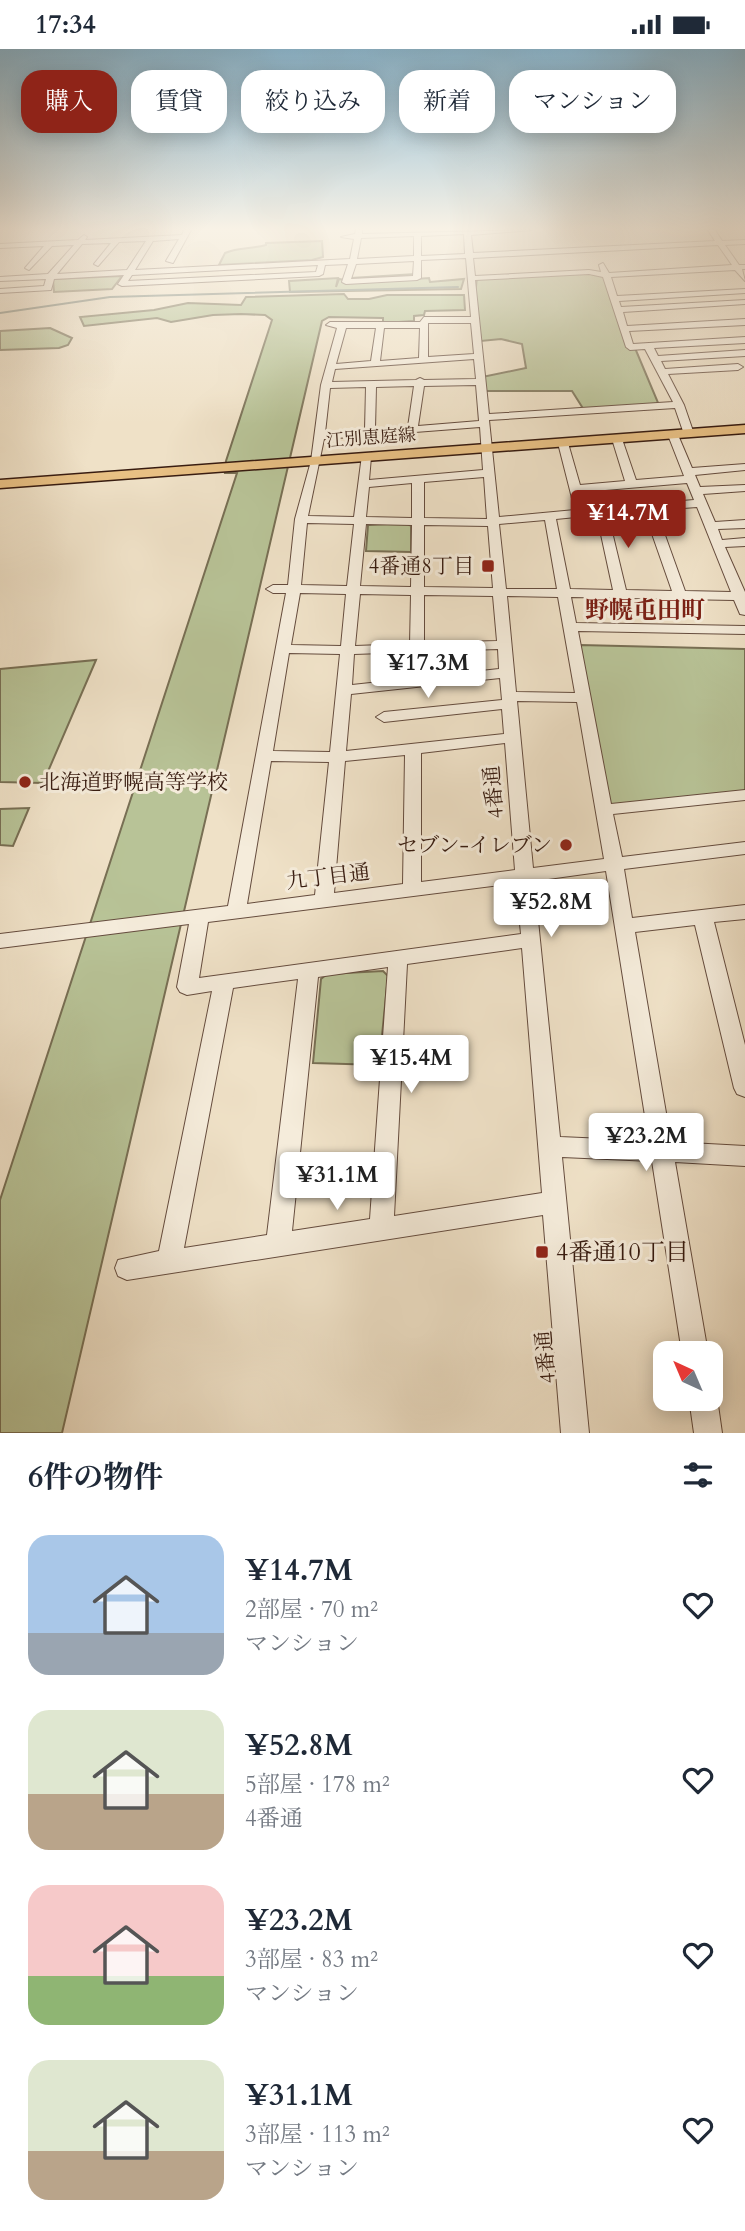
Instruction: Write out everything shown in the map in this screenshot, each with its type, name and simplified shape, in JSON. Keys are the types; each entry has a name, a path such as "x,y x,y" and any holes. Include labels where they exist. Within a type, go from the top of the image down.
{"main road":[{"name":"江別恵庭線","path":"0,484 745,429"}],"street":[{"name":"4番通","path":"473,295 575,1433"},
{"path":"613,295 631,347 745,340"},
{"path":"681,295 691,305"},
{"path":"615,299 688,295"},
{"path":"619,310 745,302"},
{"path":"423,361 424,320 475,320"},
{"path":"625,329 745,322"},
{"path":"330,325 424,325"},
{"path":"236,912 294,588 301,519 316,461 327,384 342,325"},
{"path":"375,365 380,326"},
{"path":"661,372 739,368 723,341"},
{"path":"648,346 679,405 689,433"},
{"path":"653,359 745,353"},
{"path":"331,367 479,356"},
{"path":"412,428 420,381"},
{"path":"327,384 481,382"},
{"path":"370,432 371,383"},
{"path":"321,436 679,405"},
{"path":"673,435 742,597 745,611"},
{"path":"617,439 631,484"},
{"path":"563,443 582,514"},
{"path":"324,901 356,590 366,457"},
{"path":"575,489 631,484 745,467"},
{"path":"365,484 489,473"},
{"path":"417,648 418,479"},
{"path":"301,519 494,522 649,508 745,488"},
{"path":"649,508 680,596"},
{"path":"602,512 621,595"},
{"path":"551,517 614,865 693,1341"},
{"path":"710,526 745,524"},
{"path":"718,544 745,542"},
{"path":"729,571 745,569"},
{"path":"273,589 742,597"},
{"path":"570,627 745,630"},
{"path":"283,649 350,650 504,645"},
{"path":"346,690 506,673"},
{"path":"384,717 508,700 583,698"},
{"path":"264,756 339,757 512,738"},
{"path":"412,890 414,749"},
{"path":"604,810 745,795"},
{"name":"九丁目通","path":"0,941 745,848"},
{"path":"624,926 745,912"},
{"path":"200,916 187,987 531,940"},
{"path":"703,917 745,1088"},
{"path":"381,1229 398,958"},
{"path":"278,1244 309,971"},
{"path":"169,1261 224,982"},
{"path":"550,1146 745,1156"},
{"path":"127,1268 555,1202"},
{"path":"705,1411 708,1433"}],"green space":[{"path":"344,295 348,299 369,299 387,295 464,295 465,310 425,311 424,315 414,316 414,321 383,323 383,318 329,317 322,321 62,1433 0,1433 0,1200 237,473 225,473 226,461 272,320 265,315 241,314 213,315 171,322 157,318 84,326 80,317 154,310 188,303 241,305 246,297"},
{"path":"475,295 611,295 627,347 635,348 659,405 584,410 572,391 483,391 482,377 526,368 522,344 501,339 481,341"},
{"path":"50,328 72,338 68,345 59,348 0,350 0,331"},
{"path":"406,523 411,526 411,552 366,551 368,525"},
{"path":"580,645 745,649 745,791 613,806 607,800"},
{"name":"北海道野幌高等学校","path":"96,660 43,783 0,782 0,669"},
{"path":"29,808 13,846 0,845 0,809"},
{"path":"383,971 388,976 379,1065 313,1063 321,979 327,974"}],"waterway":[{"path":"0,313 110,297 194,295"}],"place":[{"name":"4番通8丁目","path":"488,566"},
{"name":"北海道野幌高等学校","path":"25,782"},
{"name":"セブン-イレブン","path":"566,845"},
{"name":"4番通10丁目","path":"542,1252"}],"district":[{"name":"野幌屯田町","path":"645,610"}]}
